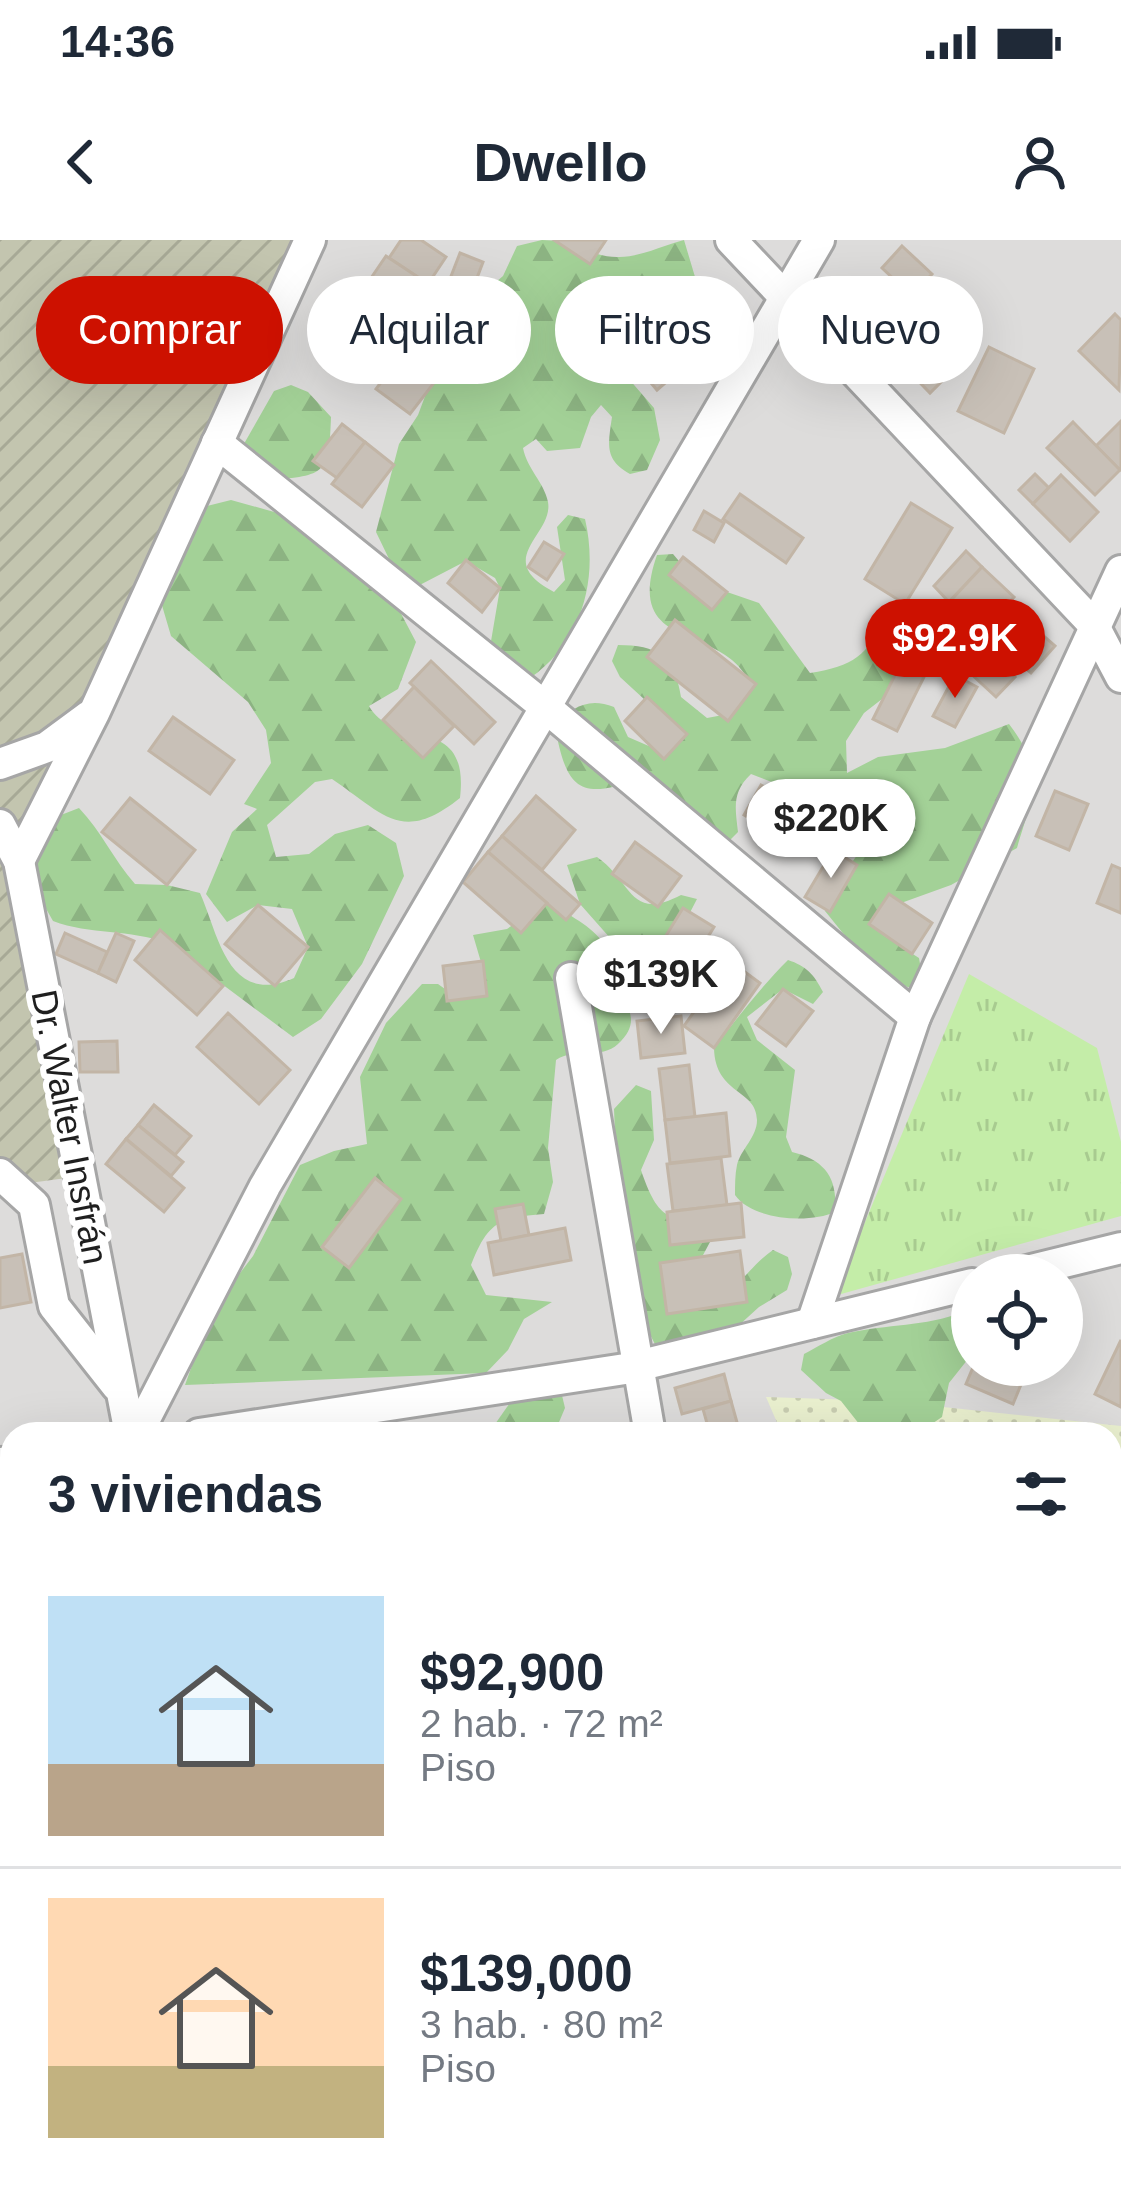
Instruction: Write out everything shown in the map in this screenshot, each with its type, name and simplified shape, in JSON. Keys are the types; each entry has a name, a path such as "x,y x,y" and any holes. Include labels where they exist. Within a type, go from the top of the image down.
{"street":[{"path":"19,861 94,713 310,240"},
{"path":"731,240 778,289"},
{"path":"796,276 819,240"},
{"path":"139,1422 265,1186 778,305"},
{"path":"868,384 1093,624 1121,676"},
{"path":"217,443 544,706 915,1017"},
{"path":"812,1323 915,1017 1121,571"},
{"path":"0,764 47,747 94,713"},
{"name":"Dr. Walter Insfrán","path":"0,825 19,861 130,1422"},
{"path":"572,978 648,1422"},
{"path":"0,1174 34,1205 54,1306 121,1390"},
{"path":"1083,1257 1121,1248"},
{"path":"276,1422 637,1366 951,1290"}],"shaded area":[{"path":"0,240 309,240 283,293 283,276 36,276 36,384 238,384 20,824 74,1177 0,1187"},
{"path":"309,240 1121,240 1121,1422 0,1422 0,1187 74,1176 19,825 238,384 283,384 283,292"},
{"path":"766,1397 887,1401 1084,1422 777,1422"}],"green space":[{"path":"542,240 625,257 684,240 695,276 555,276 555,384 633,384 654,408 660,440 647,470 630,474 612,457 612,417 601,405 591,417 580,448 547,451 536,439 523,448 548,502 543,525 526,558 527,569 554,592 565,580 557,527 568,515 585,519 590,564 574,628 548,663 530,678 489,653 500,588 495,578 466,561 414,588 391,563 376,532 399,444 418,415 430,384 531,384 531,276 503,276 517,246"},
{"path":"291,385 308,392 331,417 329,447 317,471 279,479 241,449 274,391"},
{"path":"231,500 296,518 396,604 416,642 398,689 369,706 396,728 442,743 454,753 460,771 460,798 423,820 408,822 380,813 332,779 315,782 267,825 276,857 309,854 335,834 368,825 396,843 404,876 362,964 321,1019 293,1037 167,943 53,921 19,861 48,820 79,808 135,884 200,893 221,946 240,975 254,983 272,984 294,978 308,947 292,909 258,905 227,922 206,894 232,832 257,809 244,804 271,763 266,730 248,702 171,636 161,602 199,508"},
{"path":"673,554 711,599 727,592 759,603 810,673 857,657 887,617 918,605 947,623 940,654 864,713 846,741 847,773 878,757 945,748 1009,724 1021,741 1033,784 1017,848 951,885 890,907 878,919 883,935 919,958 922,975 911,988 879,978 825,911 860,851 876,848 878,815 863,808 814,818 787,788 751,774 738,794 738,832 726,844 636,780 600,789 587,788 570,775 555,727 582,705 614,707 628,737 658,750 645,700 620,677 612,661 618,645 643,647 662,656 674,672 681,697 707,718 738,706 744,673 730,658 662,621 652,606 650,585 657,555"},
{"path":"597,857 641,901 651,904 681,895 697,899 668,955 678,988 670,1002 654,997 626,956 580,904 567,865"},
{"path":"547,901 601,940 631,1020 626,1036 611,1049 556,1060 548,1148 553,1182 544,1214 497,1225 483,1239 471,1265 486,1295 552,1302 524,1319 508,1350 486,1373 185,1385 212,1310 253,1256 300,1165 367,1144 360,1077 386,1023 422,984 438,984 452,994 483,969 473,935 507,929"},
{"path":"788,960 809,972 823,992 813,1004 783,989 747,1017 757,1040 795,1070 786,1137 792,1152 821,1166 834,1189 835,1212 811,1218 767,1215 735,1195 737,1165 757,1120 750,1102 721,1075 714,1048"},
{"path":"969,974 1097,1048 1121,1142 1121,1216 985,1254 951,1254 951,1263 834,1296"},
{"path":"636,1085 651,1091 654,1140 641,1170 648,1190 662,1211 710,1242 702,1257 723,1297 773,1250 788,1257 792,1274 787,1290 759,1307 726,1337 659,1352 640,1315 633,1283 634,1242 616,1159 614,1109"},
{"path":"951,1315 951,1380 942,1417 935,1422 858,1422 841,1401 801,1370 804,1354 863,1330"},
{"path":"560,1387 565,1408 559,1422 497,1422 512,1400"}],"building":[{"path":"401,240 421,240 446,257 433,276 416,276 389,258"},
{"path":"554,240 606,240 590,264"},
{"path":"902,246 932,274 891,276 882,268"},
{"path":"460,253 483,262 478,276 451,276"},
{"path":"386,256 416,276 372,276"},
{"path":"1115,314 1121,320 1119,390 1079,351"},
{"path":"989,347 1034,369 1004,433 958,411 971,384 983,384 983,359"},
{"path":"380,384 433,384 410,414 376,389"},
{"path":"1121,421 1121,469 1120,470 1096,446"},
{"path":"1073,422 1120,470 1095,495 1047,448"},
{"path":"342,424 365,442 337,478 313,461"},
{"path":"365,442 394,465 362,507 332,484"},
{"path":"1035,474 1049,488 1033,504 1019,490"},
{"path":"1061,475 1098,512 1070,541 1033,504"},
{"path":"740,494 803,538 786,563 723,519"},
{"path":"911,503 952,528 905,604 865,579"},
{"path":"704,511 724,523 714,542 694,530"},
{"path":"544,542 564,554 547,580 528,567"},
{"path":"966,551 982,567 949,602 934,586"},
{"path":"683,557 727,592 712,610 669,575"},
{"path":"466,560 500,588 482,612 448,583"},
{"path":"982,567 1014,597 956,660 924,629"},
{"path":"1021,616 1055,646 1031,673 997,644"},
{"path":"675,620 756,684 728,721 647,657"},
{"path":"974,639 1015,677 996,697 956,660"},
{"path":"431,661 495,722 474,744 410,683"},
{"path":"900,665 924,677 897,731 873,719"},
{"path":"955,675 977,687 955,727 933,716"},
{"path":"414,687 454,726 423,758 383,720"},
{"path":"647,697 687,734 664,759 625,721"},
{"path":"173,717 234,760 210,794 149,751"},
{"path":"761,785 801,808 783,838 744,815"},
{"path":"1055,791 1088,804 1069,850 1036,836"},
{"path":"536,796 575,830 542,870 502,836"},
{"path":"130,798 195,850 167,885 102,832"},
{"path":"502,836 580,904 566,920 488,852"},
{"path":"635,842 681,876 658,907 612,874"},
{"path":"833,850 857,865 830,912 805,897"},
{"path":"488,852 547,903 521,933 463,882"},
{"path":"1112,865 1121,869 1121,913 1097,903"},
{"path":"889,894 932,923 912,954 869,924"},
{"path":"258,905 308,947 275,986 225,944"},
{"path":"683,908 714,927 687,971 656,952"},
{"path":"160,930 223,986 197,1015 135,960"},
{"path":"65,933 107,952 98,973 56,954"},
{"path":"116,933 134,941 116,982 98,973"},
{"path":"483,961 487,996 447,1001 443,966"},
{"path":"730,961 760,983 714,1048 684,1026"},
{"path":"783,989 813,1011 786,1046 756,1024"},
{"path":"228,1013 290,1070 259,1104 197,1047"},
{"path":"681,1016 685,1053 641,1058 637,1021"},
{"path":"117,1041 118,1072 80,1072 79,1042"},
{"path":"689,1065 695,1117 665,1120 659,1069"},
{"path":"154,1105 191,1136 175,1155 138,1125"},
{"path":"726,1113 730,1156 670,1163 665,1120"},
{"path":"138,1125 183,1162 171,1176 126,1139"},
{"path":"126,1139 184,1188 164,1212 106,1164"},
{"path":"721,1158 727,1205 673,1211 667,1164"},
{"path":"375,1178 401,1199 349,1268 322,1247"},
{"path":"741,1203 744,1237 670,1245 667,1212"},
{"path":"523,1204 529,1235 501,1241 495,1209"},
{"path":"565,1228 571,1260 494,1275 488,1243"},
{"path":"740,1251 747,1302 667,1314 660,1263"},
{"path":"22,1254 31,1302 0,1308 0,1258"},
{"path":"1121,1340 1121,1407 1095,1394"},
{"path":"724,1374 731,1401 682,1414 675,1388"},
{"path":"971,1386 1020,1386 1013,1404"},
{"path":"731,1401 737,1422 707,1422 703,1409"}]}
